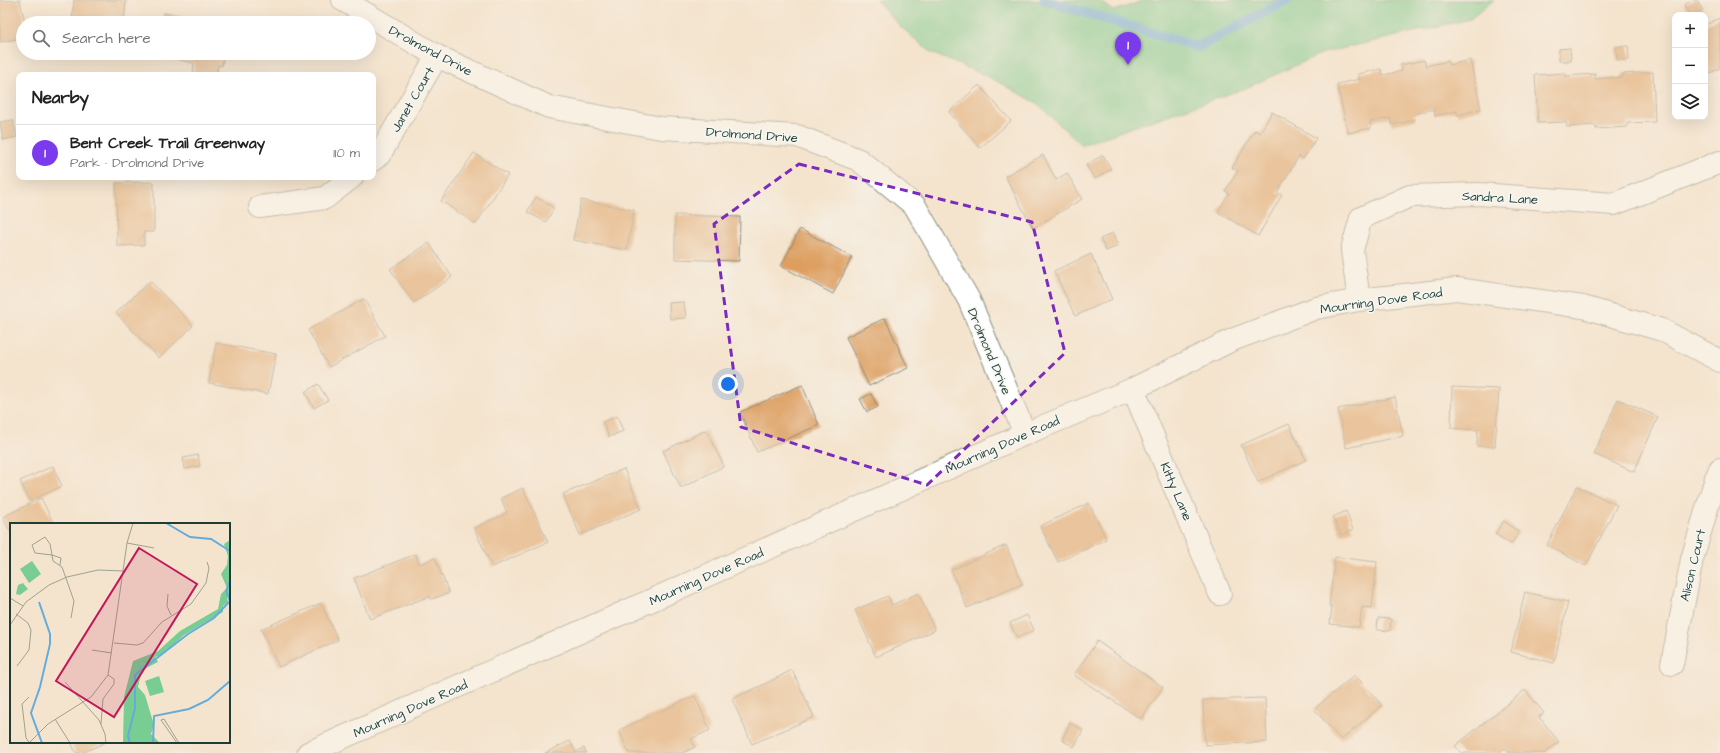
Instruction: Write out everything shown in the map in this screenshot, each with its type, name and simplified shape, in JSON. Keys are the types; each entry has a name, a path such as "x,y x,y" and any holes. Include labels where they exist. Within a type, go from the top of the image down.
{"street":[{"name":"Drolmond Drive","path":"343,0 370,16"},
{"name":"Drolmond Drive","path":"376,20 437,56 549,107 661,128 797,136 859,160 915,206 969,300 1025,434"},
{"name":"Janet Court","path":"376,157 380,154 437,56"},
{"name":"Sandra Lane","path":"1359,300 1352,250 1361,218 1410,196 1479,194 1614,204 1720,162"},
{"path":"260,207 325,198 348,180"},
{"name":"Mourning Dove Road","path":"308,753 1025,434 1133,389 1232,340 1316,308 1359,300 1457,289 1583,307 1662,330 1720,361"},
{"name":"Kitty Lane","path":"1133,389 1220,594"},
{"name":"Alison Court","path":"1672,664 1692,559 1720,469"}],"highlighted area":[{"path":"799,164 1032,222 1065,353 927,485 741,427 714,224"}],"green space":[{"path":"876,0 1099,0 1114,11 1145,0 1494,0 1470,19 1323,53 1246,88 1081,145 1037,103 989,77 931,53 900,26"}],"building":[{"path":"20,0 23,16 16,16 16,39 0,42 0,1"},
{"path":"74,0 126,0 125,16 73,16"},
{"path":"1693,0 1697,0 1703,10 1699,12 1688,12 1684,5"},
{"path":"164,13 180,16 163,16"},
{"path":"1720,18 1720,68 1708,74 1708,48 1708,24"},
{"path":"1628,46 1629,60 1617,60 1616,47"},
{"path":"1570,48 1571,61 1559,61 1559,49"},
{"path":"180,60 223,60 222,66 218,65 217,72 193,72 194,63"},
{"path":"1424,60 1426,66 1448,61 1449,65 1470,60 1481,109 1457,115 1457,111 1435,116 1434,109 1414,114 1415,120 1392,125 1390,118 1370,122 1371,128 1348,133 1337,84 1360,79 1358,74 1381,69 1383,75 1402,71 1401,65"},
{"path":"1653,72 1655,122 1627,123 1627,127 1596,129 1596,125 1567,127 1566,122 1538,123 1535,75 1565,73 1565,76 1595,74 1595,79 1623,77 1622,74"},
{"path":"979,85 1011,121 980,148 949,112"},
{"path":"1272,112 1316,138 1303,159 1299,156 1277,193 1282,195 1258,236 1218,212 1229,193 1225,191 1238,171 1232,168 1255,130 1260,133"},
{"path":"13,120 16,137 3,140 0,122"},
{"path":"474,153 508,175 476,224 441,201"},
{"path":"1043,155 1056,180 1067,173 1082,199 1033,228 1005,176"},
{"path":"1103,155 1111,169 1095,179 1086,165"},
{"path":"154,182 154,232 144,232 144,245 117,246 116,183"},
{"path":"536,197 554,208 546,222 527,212"},
{"path":"581,200 634,210 627,250 573,240"},
{"path":"675,215 740,217 739,261 675,259"},
{"path":"800,229 852,257 833,294 781,266"},
{"path":"1113,233 1118,246 1106,251 1100,239"},
{"path":"429,243 452,277 414,303 390,269"},
{"path":"1091,254 1112,299 1075,316 1054,271"},
{"path":"150,281 193,326 159,358 116,313"},
{"path":"364,299 385,336 329,367 308,330"},
{"path":"684,302 686,318 670,319 669,303"},
{"path":"885,318 908,368 869,386 846,337"},
{"path":"216,343 276,354 268,394 209,383"},
{"path":"318,384 328,400 314,408 305,392"},
{"path":"802,385 819,425 757,452 740,412"},
{"path":"1452,387 1499,389 1495,447 1477,446 1478,430 1451,428"},
{"path":"871,394 878,407 867,412 860,399"},
{"path":"1395,397 1403,436 1346,448 1338,409"},
{"path":"1618,399 1658,417 1634,472 1594,454"},
{"path":"617,416 623,431 609,437 603,422"},
{"path":"1289,424 1306,460 1258,482 1241,445"},
{"path":"706,430 724,466 681,488 663,451"},
{"path":"198,455 200,466 185,469 183,458"},
{"path":"53,466 62,486 30,501 20,481"},
{"path":"624,469 641,509 580,535 563,494"},
{"path":"1577,486 1617,505 1586,566 1547,545"},
{"path":"523,488 548,542 492,567 474,528 507,513 501,498"},
{"path":"41,498 54,523 10,523 10,531 3,517"},
{"path":"1089,503 1106,539 1058,562 1040,526"},
{"path":"1346,511 1353,530 1341,535 1333,517"},
{"path":"1504,521 1519,532 1511,544 1495,534"},
{"path":"1006,545 1022,584 967,608 951,570"},
{"path":"416,554 419,564 435,558 449,593 431,599 430,596 370,619 354,578"},
{"path":"1335,557 1377,562 1372,608 1362,607 1359,627 1330,624 1332,606 1329,606"},
{"path":"1525,592 1568,602 1554,663 1511,652"},
{"path":"918,593 935,630 876,657 855,610 888,596 892,605"},
{"path":"321,603 338,640 279,667 261,629"},
{"path":"1027,615 1034,630 1017,638 1010,623"},
{"path":"1378,618 1391,619 1390,631 1377,630"},
{"path":"1097,641 1163,687 1141,719 1074,675"},
{"path":"792,670 814,717 752,744 732,699"},
{"path":"1355,675 1382,705 1341,740 1314,709"},
{"path":"1525,690 1544,713 1539,717 1559,742 1545,753 1509,753 1505,748 1499,753 1461,753 1455,746"},
{"path":"695,696 710,730 691,739 695,747 682,753 629,753 619,730"},
{"path":"1265,698 1267,742 1205,745 1203,700"},
{"path":"1070,723 1083,730 1074,747 1062,740"},
{"path":"570,741 576,752 584,748 586,753 545,753"},
{"path":"71,743 104,743 82,753 76,753"}],"waterway":[{"path":"1044,0 1198,47 1288,0"}],"place":[{"name":"Bent Creek Trail Greenway","path":"1128,65"}]}
